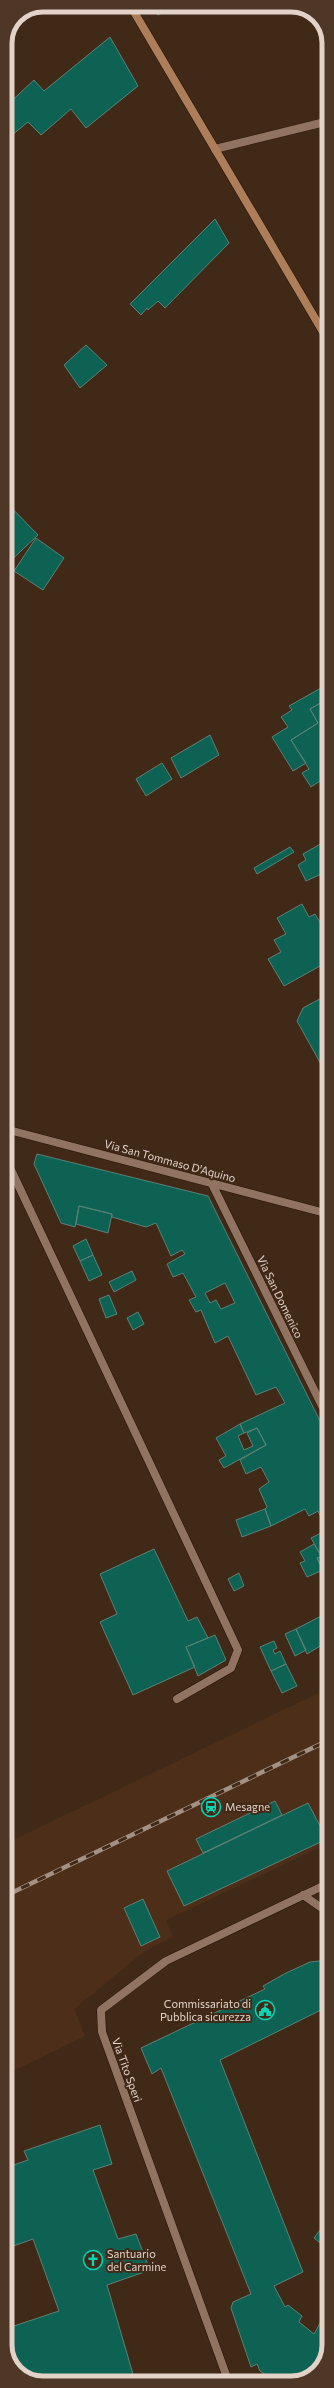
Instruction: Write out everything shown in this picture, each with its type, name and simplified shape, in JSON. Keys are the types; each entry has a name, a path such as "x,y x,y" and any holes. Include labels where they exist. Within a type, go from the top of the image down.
{"main road":[{"path":"134,12 322,330"}],"street":[{"path":"215,149 322,123"},
{"name":"Via San Tommaso D'Aquino","path":"12,1131 322,1212"},
{"path":"12,1172 238,1650 231,1668 177,1699"},
{"name":"Via San Domenico","path":"212,1184 322,1406"},
{"name":"Via Tito Speri","path":"226,2376 102,2032 101,2010 166,1961 322,1886"},
{"path":"303,1895 322,1907"}],"shaded area":[{"path":"322,1691 322,1846 166,1920 173,1937 146,1950 74,2009 85,2036 12,2072 12,1841"}],"building":[{"path":"156,12 164,12 158,15"},
{"path":"110,37 138,86 86,128 71,109 41,135 28,122 12,135 12,100 34,80 44,91"},
{"path":"215,219 229,243 165,308 158,301 148,310 147,308 141,315 130,304"},
{"path":"86,345 107,365 80,388 64,365"},
{"path":"12,508 38,535 12,559"},
{"path":"36,538 64,558 43,590 14,571"},
{"path":"321,688 322,690 322,702 310,709 318,723 291,740 306,763 293,771 272,737 288,727 281,717 292,710 289,706"},
{"path":"322,702 322,780 311,787 302,773 309,769 291,740 318,723 310,709"},
{"path":"210,735 219,755 181,778 171,758"},
{"path":"162,763 172,779 146,796 136,779"},
{"path":"322,843 322,874 306,881 298,865 306,860 303,854"},
{"path":"290,847 294,852 257,874 254,868"},
{"path":"302,904 309,917 315,914 322,926 322,965 284,986 268,959 281,952 274,940 286,934 277,918"},
{"path":"322,998 322,1066 297,1021 303,1008"},
{"path":"37,1154 208,1196 322,1425 322,1519 318,1511 309,1516 305,1509 271,1526 265,1509 267,1507 259,1489 269,1482 261,1467 246,1474 240,1460 266,1445 257,1428 244,1433 240,1424 285,1403 276,1387 256,1395 228,1336 215,1343 201,1310 196,1312 189,1300 196,1297 183,1273 173,1277 167,1264 185,1254 182,1250 171,1256 156,1223 146,1227 112,1217 112,1214 79,1206 75,1227 61,1223 34,1164","holes":["225,1283 235,1303 221,1309 216,1300 210,1303 205,1293"]},
{"path":"79,1206 112,1214 108,1233 76,1224"},
{"path":"86,1239 93,1255 80,1261 73,1246"},
{"path":"93,1255 102,1275 89,1281 80,1261"},
{"path":"132,1271 136,1280 114,1292 109,1282"},
{"path":"109,1295 117,1314 106,1318 99,1299"},
{"path":"138,1312 144,1324 133,1330 127,1318"},
{"path":"240,1424 244,1433 238,1436 244,1450 253,1446 247,1433 257,1428 266,1445 224,1468 219,1460 226,1456 216,1438"},
{"path":"265,1509 271,1526 242,1537 236,1520"},
{"path":"322,1532 322,1557 311,1538"},
{"path":"314,1544 322,1557 317,1558 322,1570 307,1577 300,1563 305,1561 300,1552"},
{"path":"154,1549 188,1621 197,1617 208,1638 186,1647 195,1667 133,1695 100,1622 117,1614 100,1574"},
{"path":"322,1557 322,1569 317,1558"},
{"path":"239,1573 244,1586 234,1591 228,1579"},
{"path":"322,1616 322,1645 307,1654 296,1629"},
{"path":"296,1629 306,1650 295,1656 285,1634"},
{"path":"215,1635 226,1660 198,1676 186,1647"},
{"path":"274,1641 277,1648 273,1650 275,1654 280,1651 286,1664 271,1671 260,1647"},
{"path":"286,1664 297,1686 282,1693 271,1671"},
{"path":"275,1801 282,1815 203,1853 196,1839"},
{"name":"Mesagne","path":"308,1803 322,1830 322,1841 184,1906 167,1871"},
{"path":"143,1899 160,1937 141,1946 124,1908"},
{"path":"322,1961 322,2009 220,2060 303,2272 274,2286 285,2307 288,2305 302,2316 299,2322 314,2334 322,2320 322,2345 320,2357 310,2370 295,2376 268,2376 260,2371 257,2364 251,2367 231,2308 233,2302 251,2294 161,2068 152,2074 141,2048 265,1989 263,1986 310,1962"},
{"name":"Santuario del Carmine","path":"100,2125 112,2164 93,2170 118,2239 136,2234 150,2270 107,2285 134,2376 41,2376 31,2374 26,2371 15,2359 12,2349 12,2327 59,2311 33,2239 12,2246 12,2166 28,2160 24,2151"},
{"path":"322,2227 322,2244 314,2238"}],"railway":[{"path":"12,1893 322,1743"}],"place":[{"name":"Mesagne","path":"211,1807"},
{"name":"Commissariato di Pubblica sicurezza","path":"265,2010"},
{"name":"Santuario del Carmine","path":"93,2260"}]}
